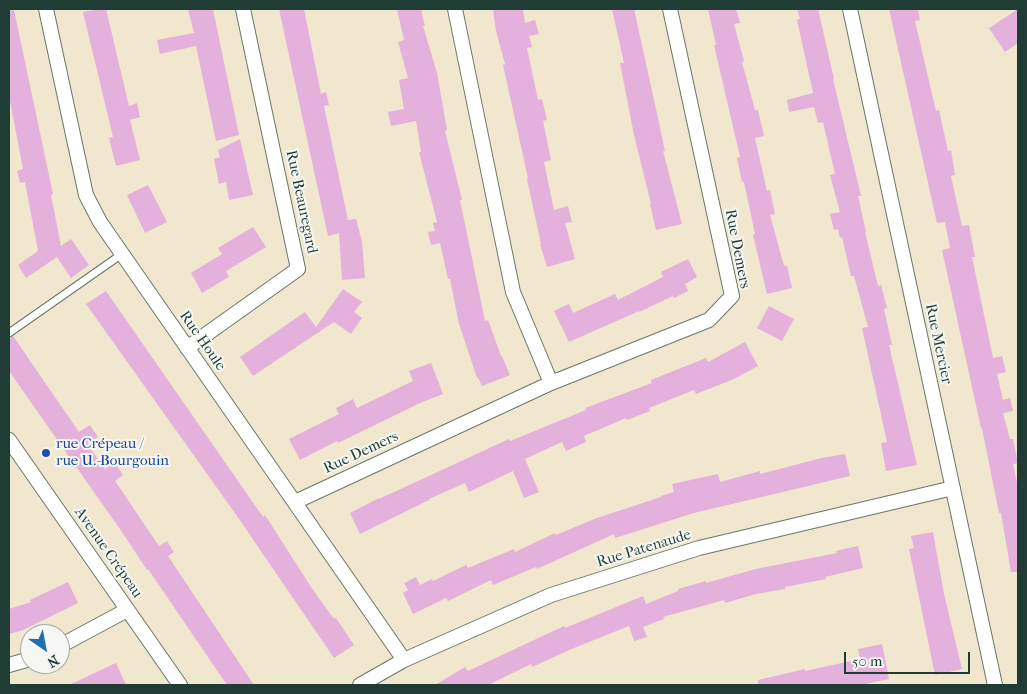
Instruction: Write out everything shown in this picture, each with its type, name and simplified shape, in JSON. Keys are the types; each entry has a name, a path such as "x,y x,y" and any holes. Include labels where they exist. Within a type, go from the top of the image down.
{"street":[{"name":"Rue Houle","path":"46,9 86,195 100,222 404,660"},
{"name":"Rue Beauregard","path":"187,348 298,269 243,9"},
{"path":"455,9 513,292 551,383"},
{"name":"Rue Demers","path":"295,502 551,383 709,320 732,296 670,9"},
{"name":"Rue Mercier","path":"850,9 995,685"},
{"name":"Avenue Crépeau","path":"9,440 15,460 127,610 180,685"},
{"name":"Rue Patenaude","path":"360,685 404,660 551,595 699,548 953,488"},
{"path":"70,641 127,610"}],"lane":[{"path":"9,333 122,254"}],"building":[{"path":"106,9 129,106 137,103 140,117 130,120 140,160 116,166 109,138 113,137 83,12"},
{"path":"188,9 213,9 239,135 216,141 196,46 160,54 157,40 194,33"},
{"path":"279,9 304,9 321,94 326,92 329,105 324,106 348,220 356,219 362,242 365,278 342,280 339,233 328,236"},
{"path":"397,9 421,9 425,26 423,26 437,73 447,130 445,131 462,200 460,200 485,321 488,320 510,375 482,386 477,378 459,324 450,279 448,279 440,243 431,245 428,232 435,231 433,223 437,222 419,152 421,152 416,121 391,126 388,112 404,109 399,80 408,78 398,42 404,40"},
{"path":"493,9 523,9 525,23 535,20 539,34 529,36 532,47 527,48 538,100 542,99 547,120 543,121 551,160 544,162 554,210 568,206 572,222 565,223 575,259 547,267 540,244"},
{"path":"612,9 634,9 665,151 663,151 682,224 656,230 634,135 620,63 624,63"},
{"path":"708,9 736,9 740,23 734,24 744,61 742,62 755,110 758,110 764,136 755,138 767,191 770,190 775,214 770,215 784,266 787,266 792,288 767,294 753,235 755,234 744,182 742,182 737,158 740,157 714,45 716,45"},
{"path":"797,9 818,9 861,196 858,196 865,232 878,286 881,285 887,308 884,309 892,345 889,345 917,465 886,471 881,443 887,442 862,328 868,327 854,276 851,276 842,237 840,238 838,229 834,230 830,214 840,212 830,175 835,174 823,122 818,123 814,107 789,112 787,100 813,93 797,20 800,19"},
{"path":"889,9 918,9 920,20 915,21 936,111 939,110 948,151 951,150 955,175 951,176 962,226 969,225 975,257 972,257 993,358 1002,356 1006,372 997,374 1003,400 1010,398 1013,411 1003,413 1010,439 1013,439 1018,463 1013,464 1018,487 1018,572 1011,572 1001,513 999,513 942,250 950,248 945,222 937,223"},
{"path":"1018,9 1018,43 1005,52 989,28"},
{"path":"14,10 53,194 51,195 61,246 71,239 89,265 71,278 57,257 26,278 18,265 38,251 25,182 20,183 17,171 23,169 9,96 9,11"},
{"path":"240,139 253,195 229,200 226,182 219,184 214,159 220,157 218,150"},
{"path":"148,185 167,222 145,233 127,195"},
{"path":"253,227 266,247 226,271 229,277 202,293 191,273 222,254 218,248"},
{"path":"688,259 697,277 685,284 688,291 569,342 554,311 569,304 573,313 615,294 618,300 663,277 661,272"},
{"path":"343,289 362,302 354,312 362,318 351,334 334,322 253,376 240,357 305,312 316,327"},
{"path":"106,291 263,517 265,515 313,590 334,619 336,618 354,645 334,658 237,516 86,304"},
{"path":"769,306 794,319 782,341 757,328"},
{"path":"13,336 79,432 90,425 98,437 87,444 105,469 115,463 123,475 115,481 159,546 167,541 174,552 168,556 254,685 227,685 9,371 9,338"},
{"path":"745,342 758,366 734,379 696,394 694,390 649,408 650,411 627,420 626,418 584,436 586,442 566,451 562,442 525,459 539,492 524,498 513,471 469,492 465,483 360,534 350,513 509,439 510,441 586,410 585,408 652,383 651,380 706,358 708,362"},
{"path":"431,363 443,394 420,403 338,443 337,441 300,460 289,439 339,414 336,408 353,399 357,408 413,381 409,371"},
{"path":"845,454 850,476 694,513 615,538 614,534 537,569 536,567 493,585 491,580 448,601 446,598 413,614 403,593 408,590 404,583 416,577 420,585 432,579 433,581 466,565 468,568 514,549 515,552 555,533 556,535 597,518 674,492 672,484 718,474 720,482 760,471 760,474"},
{"path":"933,532 944,594 962,669 935,675 909,549 914,548 911,536"},
{"path":"858,546 863,568 825,577 826,579 785,587 785,589 756,594 725,603 724,600 663,617 664,619 643,627 647,637 634,641 629,626 532,667 531,664 488,685 435,685 465,667 468,671 564,626 565,628 643,596 646,604 678,591 678,589 706,581 706,583 756,569 837,553 836,551"},
{"path":"68,582 78,603 35,624 20,624 20,631 9,634 9,609 31,602 30,600"},
{"path":"882,644 889,679 861,685 758,685 758,680 860,659 858,649"},
{"path":"116,663 126,685 69,685"}],"place":[{"name":"rue Crépeau / rue U.-Bourgouin","path":"46,453"}]}
